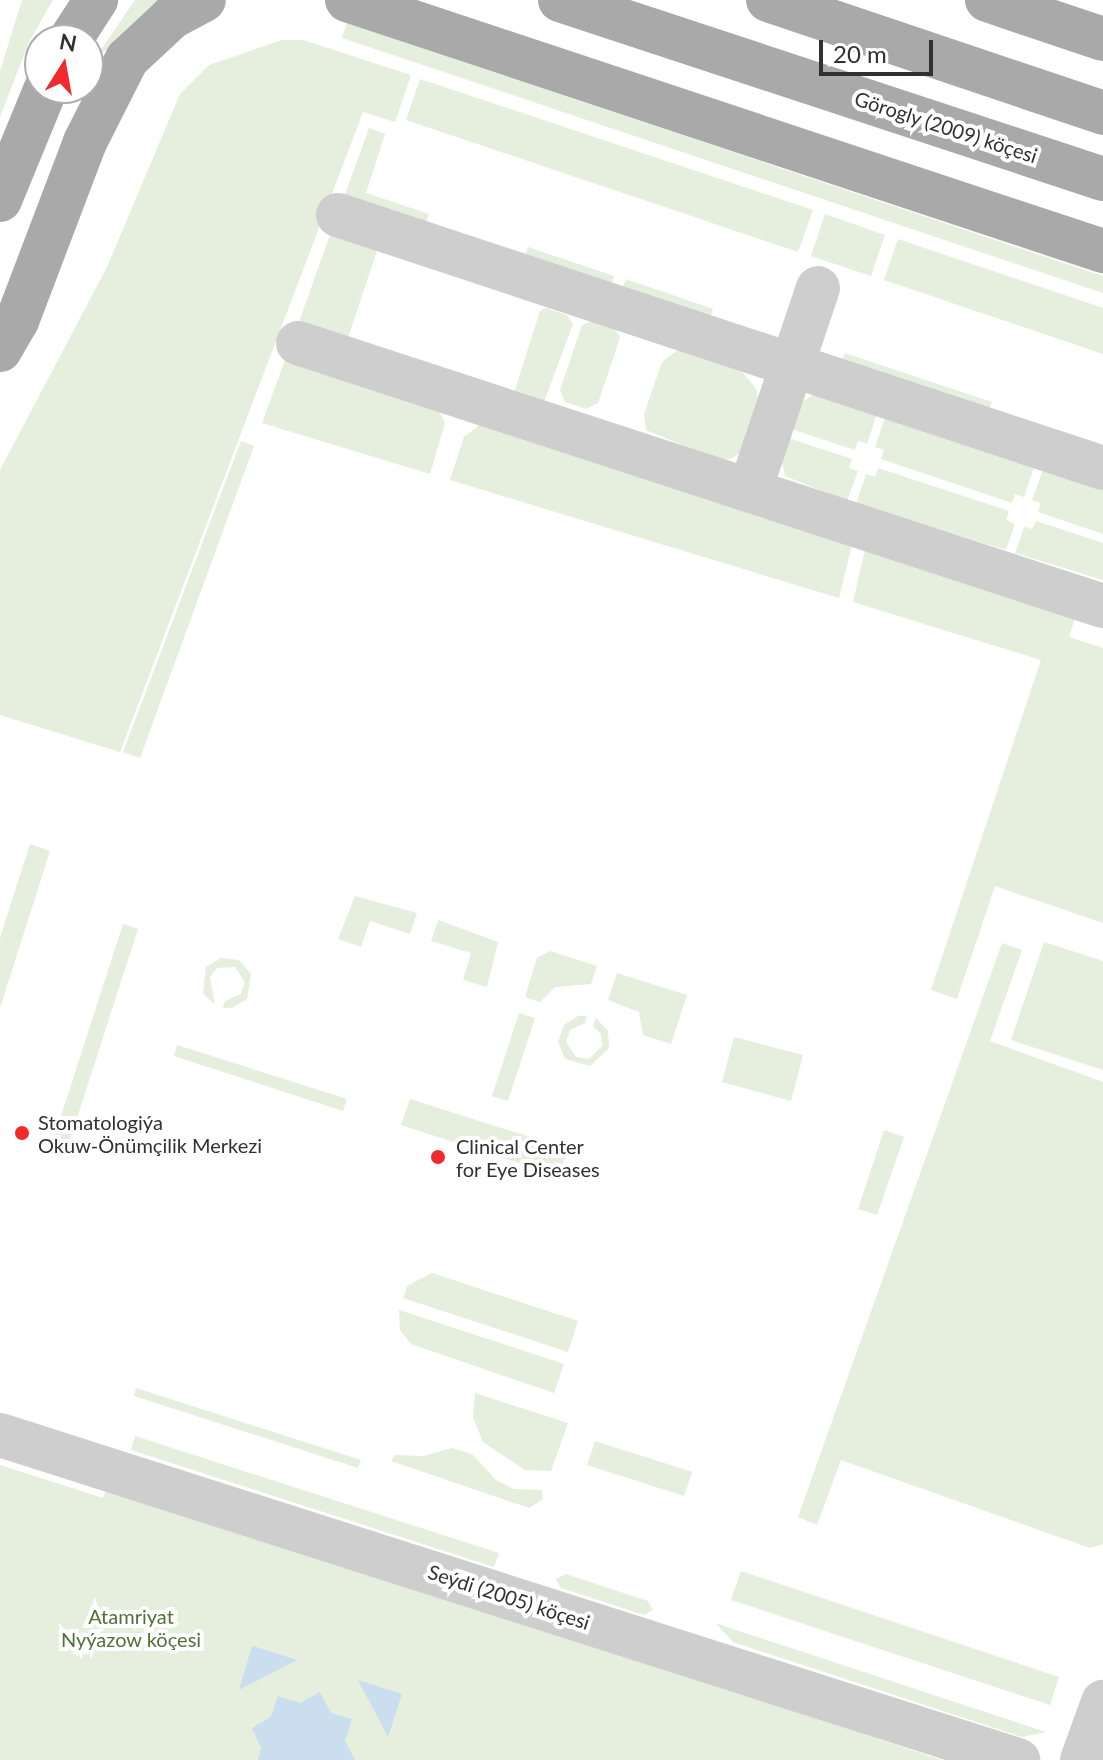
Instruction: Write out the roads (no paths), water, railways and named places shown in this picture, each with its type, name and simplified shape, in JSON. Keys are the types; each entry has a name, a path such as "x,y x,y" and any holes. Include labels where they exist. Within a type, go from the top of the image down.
{"main road":[{"path":"80,24 96,0"},
{"path":"0,350 17,321 85,142 127,59 172,17 204,0"},
{"path":"347,0 1103,251"},
{"name":"Görogly (2009) köçesi","path":"560,0 1103,179"},
{"path":"768,0 1103,113"},
{"path":"987,0 1103,39"},
{"path":"0,200 39,104"}],"street":[{"path":"338,215 1103,468"},
{"path":"750,490 818,288"},
{"path":"298,343 1103,606"},
{"name":"Seýdi (2005) köçesi","path":"0,1435 1018,1760"},
{"path":"1082,1760 1103,1702"}],"water":[{"path":"253,1646 297,1660 239,1690"},
{"path":"358,1680 402,1694 388,1737"},
{"path":"320,1692 331,1713 352,1719 345,1741 355,1760 258,1760 261,1748 252,1728 271,1717 278,1696 300,1703"}],"place":[{"name":"Stomatologiýa Okuw-Önümçilik Merkezi","path":"22,1133"},
{"name":"Clinical Center for Eye Diseases","path":"438,1157"}],"park label":[{"name":"Atamriyat Nyýazow köçesi","path":"131,1628"}]}
